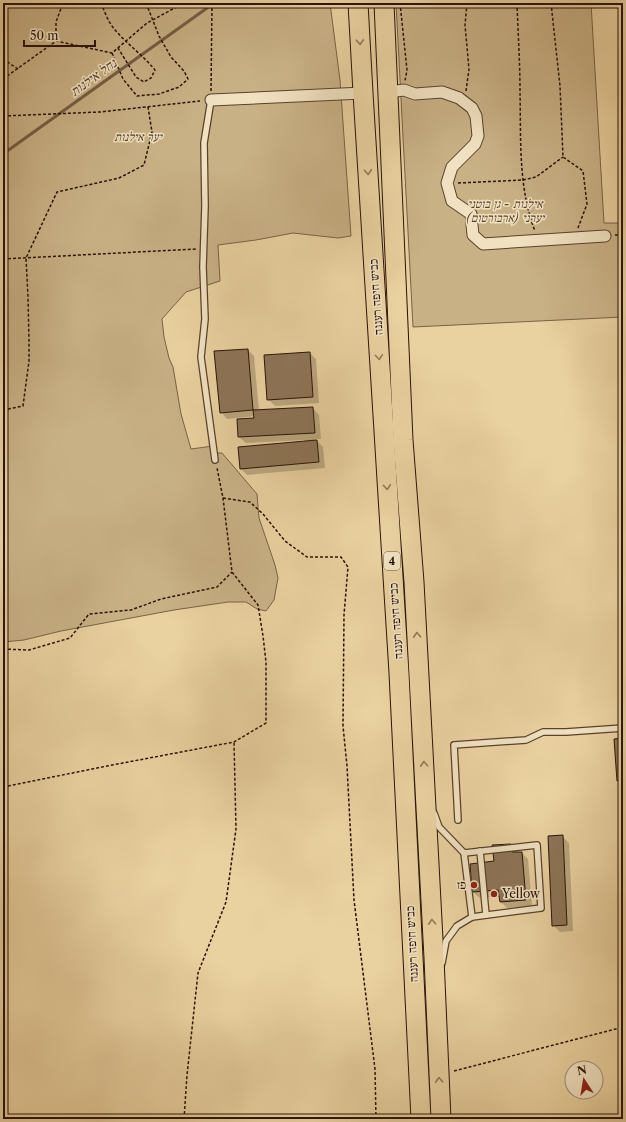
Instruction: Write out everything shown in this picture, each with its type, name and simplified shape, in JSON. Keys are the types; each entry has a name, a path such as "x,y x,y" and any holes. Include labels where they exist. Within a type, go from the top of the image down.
{"highway":[{"name":"כביש חיפה רעננה","path":"358,3 398,666 421,1119"},
{"name":"כביש חיפה רעננה","path":"384,3 396,91 403,440 414,582 441,1119"}],"street":[{"path":"396,91 415,94 442,92 459,98 472,108 476,116 478,136 475,144 452,167 447,183 452,201 471,214 473,235 483,244 605,236"},
{"path":"211,100 363,93"}],"lane":[{"path":"211,100 204,143 205,206 203,267 206,319 200,357 215,460"},
{"path":"458,820 454,745 526,740 543,732 623,728"},
{"path":"425,788 439,827 464,853 472,917"},
{"path":"435,1006 446,941 456,926 472,917 541,908 537,845 464,853"},
{"path":"480,851 486,915"}],"path":[{"path":"56,41 56,22 63,3"},
{"path":"101,3 111,25 155,70 151,78 144,82 136,77 118,48"},
{"path":"112,53 122,79 137,96 159,94 179,87 188,79 184,71 171,57 159,36 146,3"},
{"path":"112,53 147,22 184,3"},
{"path":"3,116 100,112 211,100 212,3"},
{"path":"396,91 407,70 400,3"},
{"path":"465,102 469,69 465,25 467,3"},
{"path":"517,3 523,180 530,220 538,240"},
{"path":"551,3 560,86 563,157"},
{"path":"3,79 56,41 112,53"},
{"path":"3,59 18,69"},
{"path":"3,410 23,406 29,341 26,258 56,192 119,178 144,164 152,132 148,107"},
{"path":"447,183 523,180 536,177 563,157"},
{"path":"563,157 583,171 587,204 574,238"},
{"path":"3,259 204,248"},
{"path":"3,787 234,742 266,722 266,662 258,605 232,572 224,498 215,460"},
{"path":"224,498 250,502 263,514 285,541 307,557 341,557 348,567 344,615 343,726 347,766 354,900 375,1069 376,1119"},
{"path":"3,649 29,650 70,638 89,614 131,610 161,599 217,587 232,572"},
{"path":"184,1119 187,1075 198,973 226,902 236,829 234,742"},
{"path":"438,1075 623,1027"}],"green space":[{"name":"יער אילנות","path":"3,3 330,3 340,80 351,236 338,238 293,233 218,245 220,281 186,292 162,319 164,337 169,358 173,367 181,414 191,449 213,446 213,453 222,453 257,494 259,518 278,578 274,600 266,611 257,609 246,602 228,602 174,610 61,631 24,640 3,642"},
{"name":"אילנות - גן בוטני יערני (ארבורטום)","path":"396,3 591,3 604,223 623,223 623,317 413,327"}],"building":[{"path":"248,349 253,410 220,413 214,351"},
{"path":"310,352 313,397 267,400 264,355"},
{"path":"313,407 315,433 238,437 237,419 254,418 253,410"},
{"path":"317,440 319,462 240,469 238,447"},
{"path":"623,738 623,781 617,781 614,739"},
{"path":"563,835 567,925 552,926 548,836"},
{"path":"511,844 512,852 522,852 526,900 500,902 498,890 472,892 470,864 494,861 492,845"}],"waterway":[{"name":"נחל אילנות","path":"3,154 214,3"}],"place":[{"name":"פז","path":"474,885"},
{"name":"Yellow","path":"494,894"}]}
